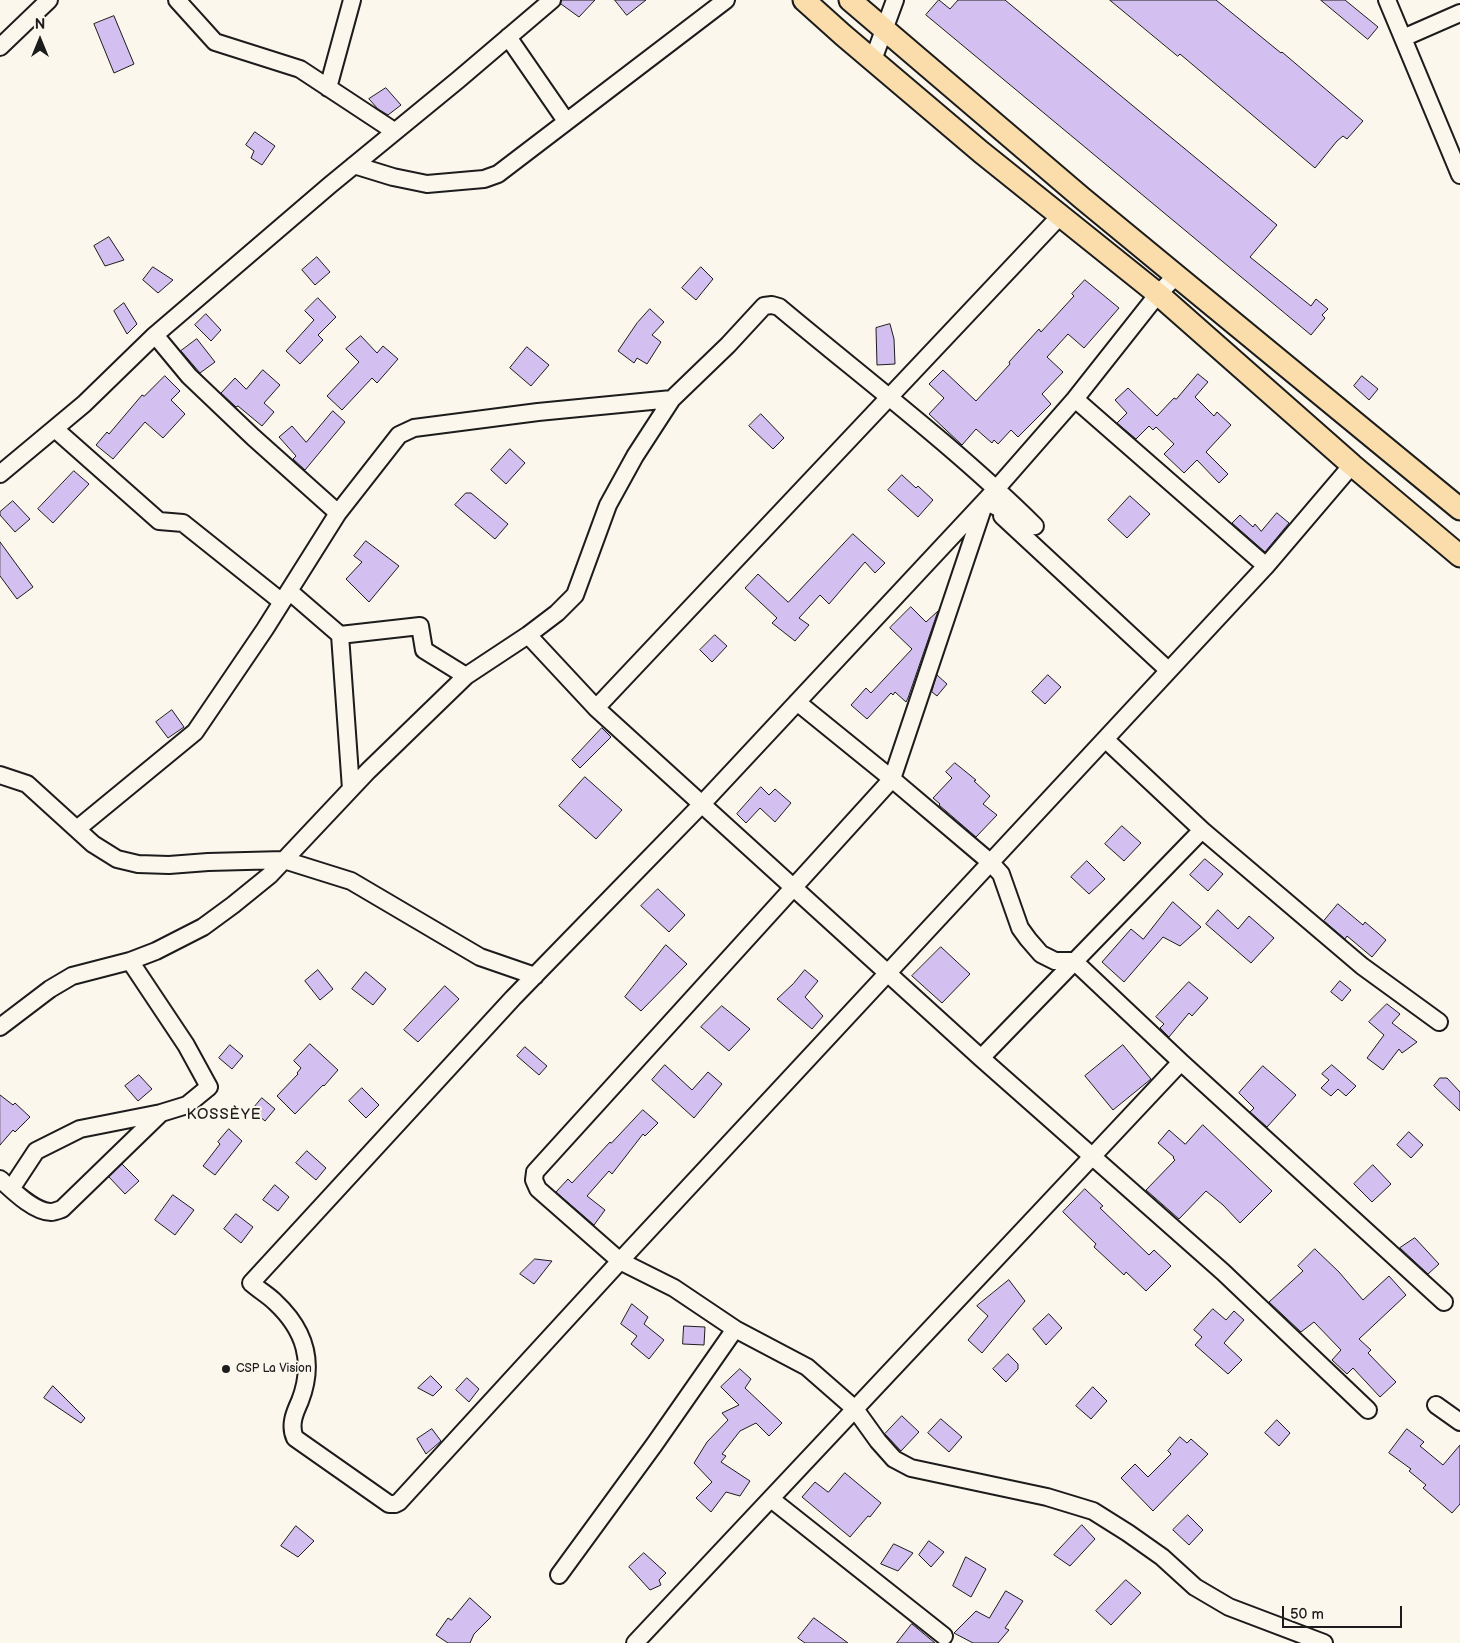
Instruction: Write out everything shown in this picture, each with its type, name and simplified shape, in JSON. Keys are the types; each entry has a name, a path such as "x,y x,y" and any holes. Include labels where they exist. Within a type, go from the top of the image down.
{"main road":[{"path":"804,0 981,152 1158,294 1352,465 1460,556"},
{"path":"850,0 1075,191 1460,509"}],"street":[{"path":"0,47 49,0"},
{"path":"177,0 215,42 300,70 394,131"},
{"path":"328,88 352,0"},
{"path":"0,474 84,404 155,335 394,131 552,0"},
{"path":"354,165 393,177 427,184 484,179 498,174 726,0"},
{"path":"873,60 895,0"},
{"path":"1387,0 1460,175"},
{"path":"1403,38 1460,13"},
{"path":"508,37 566,121"},
{"path":"596,708 1061,215"},
{"path":"1177,275 1158,294 1075,399 991,494 702,804 535,976 251,1283 275,1302 302,1337 307,1357 306,1374 301,1397 294,1413 292,1432 294,1438 389,1504 399,1502 887,972 1266,566 1352,465"},
{"path":"0,1027 50,989 72,976 130,961 156,951 203,927 270,875 351,789 466,676 557,614 575,595 608,505 635,456 672,399 728,345 764,306 772,305 779,307 889,396 991,494 1168,670"},
{"path":"155,335 189,376 253,437 338,513"},
{"path":"77,828 195,732 286,596 338,513 399,435 414,428 538,412 672,399"},
{"path":"1075,399 1266,566"},
{"path":"55,428 159,521 183,523 340,635 420,626 424,650 466,676"},
{"path":"991,494 892,778 792,886 535,1172 534,1180 538,1189 620,1262 674,1288 735,1329 807,1367 856,1409 878,1441 894,1459 911,1468 1047,1497 1093,1511 1128,1532 1162,1557 1195,1587 1229,1607 1324,1643"},
{"path":"340,635 351,789"},
{"path":"528,635 596,708 981,1058 1223,1272 1368,1410"},
{"path":"797,702 892,778 990,862 1000,874 1020,928 1041,954 1055,961 1074,961 1181,1062 1444,1302"},
{"path":"1105,739 1202,830 1362,966 1439,1022"},
{"path":"0,775 27,784 93,844 118,858 138,864 169,865 284,860 351,881 480,957 535,976"},
{"path":"981,1058 1202,830"},
{"path":"130,961 186,1045 209,1087 187,1105 161,1113 80,1129 36,1151 5,1184 23,1199 42,1211 52,1212 62,1209 161,1113"},
{"path":"636,1643 1181,1062"},
{"path":"559,1575 654,1445 735,1329"},
{"path":"1436,1405 1460,1422"},
{"path":"771,1499 944,1636"}],"building":[{"path":"562,0 595,0 579,17 561,4"},
{"path":"615,0 646,0 627,15"},
{"path":"939,0 950,9 958,0 1005,0 1277,225 1250,257 1311,306 1316,299 1328,309 1322,315 1325,318 1311,335 926,15"},
{"path":"1110,0 1216,0 1282,52 1363,121 1347,139 1343,136 1337,141 1315,168 1180,54 1178,56"},
{"path":"1321,0 1345,0 1378,27 1368,39"},
{"path":"114,16 134,64 114,73 94,24"},
{"path":"386,88 401,105 388,115 378,109 369,99"},
{"path":"255,132 275,146 262,165 251,158 254,151 246,145"},
{"path":"109,237 124,260 105,266 94,246"},
{"path":"317,257 330,272 315,285 302,270"},
{"path":"153,267 173,280 158,293 143,280"},
{"path":"701,267 713,279 696,300 682,288"},
{"path":"1085,280 1119,308 1084,348 1068,334 1047,357 1063,372 1042,394 1051,404 1018,437 1011,430 998,444 994,440 992,443 976,429 962,445 929,414 944,398 929,384 943,370 976,401 1039,329 1041,332 1074,296 1072,294"},
{"path":"318,298 336,317 318,335 323,340 300,364 286,351 314,320 305,311"},
{"path":"124,303 137,324 127,334 114,311"},
{"path":"650,309 664,322 652,335 661,342 647,364 637,358 634,363 618,351 637,323"},
{"path":"206,314 221,330 211,341 195,325"},
{"path":"890,324 894,339 895,364 877,365 876,328"},
{"path":"361,336 377,353 383,346 398,359 377,383 372,378 342,410 327,396 359,362 346,349"},
{"path":"197,339 215,362 200,373 181,351"},
{"path":"527,347 549,365 531,386 510,368"},
{"path":"263,370 280,385 264,403 274,412 262,426 238,406 236,407 221,393 235,378 246,389"},
{"path":"1198,374 1208,382 1195,397 1214,416 1217,412 1231,425 1206,452 1228,474 1219,483 1197,460 1184,473 1164,454 1174,444 1156,427 1153,430 1149,426 1136,439 1117,423 1127,413 1115,400 1128,388 1157,416 1174,398 1176,399"},
{"path":"165,376 180,391 171,400 185,414 163,438 145,422 113,459 96,445 107,432 109,434 142,395 144,396"},
{"path":"1362,376 1378,389 1369,400 1354,386"},
{"path":"333,411 345,422 305,470 293,459 296,456 279,437 292,426 306,442"},
{"path":"761,414 784,438 773,449 749,426"},
{"path":"510,449 525,463 506,484 491,470"},
{"path":"74,471 89,484 53,523 38,509"},
{"path":"902,475 933,500 918,517 888,490"},
{"path":"466,493 471,493 508,524 495,539 455,505"},
{"path":"1130,496 1150,514 1127,538 1108,520"},
{"path":"13,501 30,519 15,532 0,515 0,512"},
{"path":"1277,513 1289,523 1265,552 1232,523 1240,515 1253,527 1255,524 1261,531"},
{"path":"853,534 885,563 875,573 865,562 829,604 820,595 799,618 809,625 795,641 772,623 777,618 745,588 758,574 788,602"},
{"path":"366,541 399,566 369,602 346,579 362,562 354,556"},
{"path":"0,542 33,587 17,599 0,576"},
{"path":"911,607 926,622 938,611 908,698 906,702 895,692 893,695 891,693 867,719 851,705 866,688 871,693 912,649 890,628"},
{"path":"715,635 727,646 712,662 700,650"},
{"path":"937,675 947,684 937,696 932,692"},
{"path":"1048,675 1061,687 1045,704 1032,692"},
{"path":"172,710 184,727 168,738 156,722"},
{"path":"602,728 611,737 580,768 572,760"},
{"path":"955,763 976,780 974,781 990,796 983,804 997,815 976,837 933,798 952,778 946,772"},
{"path":"585,777 622,810 596,839 559,806"},
{"path":"761,787 769,795 775,789 791,803 775,822 760,808 746,823 737,814"},
{"path":"1122,826 1141,843 1124,861 1105,844"},
{"path":"1205,859 1223,874 1208,891 1190,875"},
{"path":"1087,861 1105,879 1089,894 1071,877"},
{"path":"658,889 685,915 669,932 641,906"},
{"path":"1173,902 1201,927 1180,946 1163,937 1124,982 1102,962 1131,929 1143,939"},
{"path":"1338,904 1363,925 1365,922 1386,940 1372,957 1347,936 1345,939 1324,921"},
{"path":"1218,910 1238,929 1249,916 1274,938 1251,963 1206,924"},
{"path":"666,945 687,964 641,1011 625,997"},
{"path":"941,947 970,974 942,1003 912,976"},
{"path":"318,970 333,989 320,1000 305,981"},
{"path":"805,970 818,981 805,997 823,1016 812,1029 777,999"},
{"path":"366,972 386,989 373,1005 352,989"},
{"path":"1340,981 1351,990 1342,1001 1331,992"},
{"path":"1189,982 1208,998 1192,1016 1189,1013 1169,1037 1160,1028 1164,1024 1156,1017"},
{"path":"445,986 459,999 418,1042 404,1030"},
{"path":"1387,1004 1400,1014 1392,1023 1417,1042 1402,1053 1399,1049 1383,1070 1367,1058 1384,1035 1369,1022"},
{"path":"722,1006 750,1029 729,1051 701,1027"},
{"path":"310,1044 338,1070 295,1114 277,1096 298,1074 301,1068 294,1061"},
{"path":"230,1045 243,1056 232,1069 219,1058"},
{"path":"1123,1045 1151,1079 1113,1110 1085,1076"},
{"path":"525,1047 547,1066 539,1075 517,1056"},
{"path":"665,1065 692,1090 708,1072 722,1084 694,1118 652,1080"},
{"path":"1332,1065 1356,1086 1346,1096 1338,1089 1331,1096 1321,1088 1329,1080 1322,1074"},
{"path":"1263,1066 1296,1095 1267,1127 1250,1112 1254,1108 1239,1093"},
{"path":"139,1075 152,1089 138,1101 125,1086"},
{"path":"1440,1078 1447,1078 1460,1092 1460,1111 1434,1086"},
{"path":"362,1088 379,1105 366,1118 349,1101"},
{"path":"0,1095 13,1105 15,1103 30,1117 15,1132 13,1130 0,1145"},
{"path":"262,1098 275,1109 265,1121 252,1110"},
{"path":"643,1110 658,1123 645,1136 643,1134 612,1174 609,1171 587,1196 605,1210 594,1225 556,1192 568,1179 572,1183"},
{"path":"1203,1125 1272,1191 1240,1223 1206,1191 1179,1219 1146,1190 1175,1160 1158,1143 1169,1130 1185,1144"},
{"path":"229,1129 242,1141 215,1175 203,1166 220,1144 218,1142"},
{"path":"1409,1132 1423,1145 1411,1158 1397,1145"},
{"path":"307,1151 326,1168 316,1180 296,1163"},
{"path":"122,1164 139,1181 125,1194 109,1177"},
{"path":"1373,1165 1391,1184 1372,1202 1354,1184"},
{"path":"275,1185 289,1197 278,1211 263,1200"},
{"path":"1085,1189 1103,1206 1100,1208 1149,1255 1154,1250 1171,1266 1146,1291 1126,1272 1124,1275 1094,1247 1096,1244 1063,1212"},
{"path":"173,1195 194,1210 175,1235 155,1220"},
{"path":"236,1214 253,1227 241,1243 224,1229"},
{"path":"1415,1238 1439,1264 1428,1274 1400,1248"},
{"path":"1315,1249 1339,1272 1363,1300 1389,1276 1406,1295 1359,1339 1371,1350 1368,1353 1396,1382 1380,1397 1353,1368 1347,1374 1332,1360 1341,1350 1314,1322 1301,1332 1269,1302 1303,1271 1298,1266"},
{"path":"535,1259 552,1261 534,1284 520,1274"},
{"path":"1009,1280 1025,1301 982,1353 968,1340 988,1316 977,1306"},
{"path":"632,1304 648,1317 644,1324 664,1340 649,1359 631,1344 637,1336 621,1324"},
{"path":"1213,1309 1226,1320 1234,1311 1244,1320 1224,1343 1242,1360 1228,1374 1195,1345 1202,1337 1194,1330"},
{"path":"1049,1314 1062,1328 1046,1345 1033,1329"},
{"path":"684,1326 705,1327 704,1345 683,1344"},
{"path":"1008,1354 1018,1364 1018,1369 1006,1382 993,1369"},
{"path":"740,1369 751,1379 745,1388 782,1423 769,1436 756,1423 740,1431 722,1454 726,1456 721,1462 750,1481 740,1496 726,1492 711,1512 696,1498 712,1482 694,1463 707,1442 728,1420 722,1413 739,1405 721,1387"},
{"path":"431,1376 442,1387 433,1396 418,1388"},
{"path":"467,1378 479,1389 469,1402 456,1390"},
{"path":"53,1386 85,1418 81,1423 44,1398"},
{"path":"1093,1387 1107,1401 1091,1419 1076,1406"},
{"path":"902,1416 919,1432 901,1451 885,1434"},
{"path":"941,1419 962,1437 949,1452 928,1433"},
{"path":"1277,1420 1290,1433 1279,1446 1265,1433"},
{"path":"432,1429 441,1441 426,1454 417,1439"},
{"path":"1407,1429 1424,1442 1420,1446 1443,1465 1460,1445 1460,1504 1452,1513 1423,1488 1426,1485 1409,1471 1411,1469 1389,1453"},
{"path":"1180,1437 1187,1443 1191,1439 1208,1454 1153,1511 1121,1478 1135,1464 1148,1477 1171,1454 1168,1451"},
{"path":"845,1473 881,1503 850,1537 802,1497 815,1482 828,1492"},
{"path":"1188,1515 1203,1530 1189,1545 1173,1530"},
{"path":"1082,1525 1095,1539 1070,1566 1054,1555"},
{"path":"296,1526 314,1541 298,1557 281,1546"},
{"path":"929,1541 944,1552 931,1567 919,1555"},
{"path":"894,1544 913,1553 898,1571 881,1564"},
{"path":"644,1553 666,1573 659,1580 661,1585 650,1590 629,1567"},
{"path":"966,1557 986,1569 971,1597 953,1586"},
{"path":"1126,1580 1141,1593 1111,1625 1096,1611"},
{"path":"1006,1591 1023,1601 1005,1628 1009,1630 998,1643 973,1643 954,1633 976,1611 989,1618"},
{"path":"470,1598 491,1617 474,1634 470,1643 448,1643 436,1635 448,1618 451,1620"},
{"path":"814,1618 848,1643 805,1643 798,1638"},
{"path":"912,1624 935,1643 897,1643"}],"place":[{"name":"CSP La Vision","path":"226,1369"}],"district":[{"name":"KOSSÈYE","path":"224,1115"}]}
